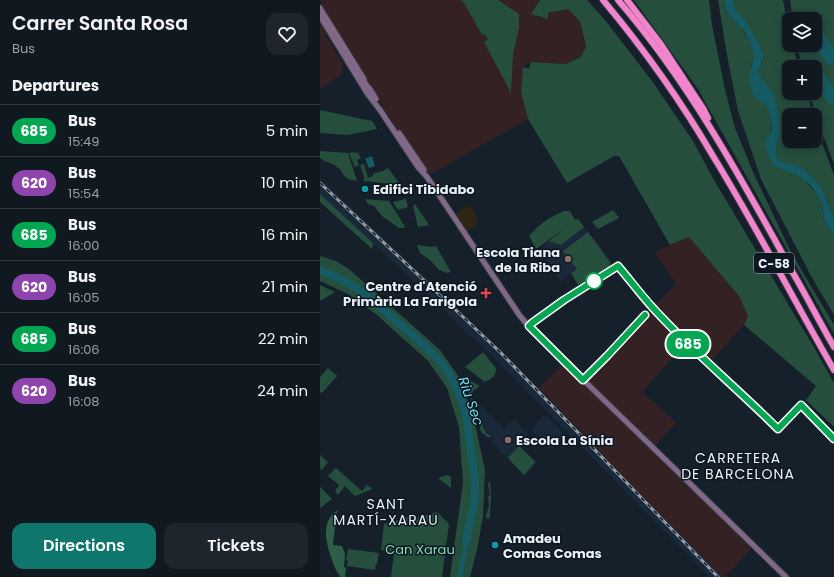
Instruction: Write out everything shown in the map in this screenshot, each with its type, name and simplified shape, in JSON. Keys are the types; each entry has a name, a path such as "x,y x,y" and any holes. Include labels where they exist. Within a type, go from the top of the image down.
{"highway":[{"name":"C-58","path":"603,0 658,71 706,144 746,212 834,370"},
{"name":"C-58","path":"618,0 673,72 720,143 834,347"},
{"path":"627,0 655,37 704,110 720,143"}],"main road":[{"path":"320,8 376,99"},
{"path":"320,16 367,93 418,167 427,177"},
{"path":"355,73 360,77 376,99 516,310 532,330 786,577"}],"shaded area":[{"path":"320,0 540,0 531,14 548,19 548,13 568,9 580,21 586,45 581,57 565,64 531,62 523,67 521,92 528,119 428,176 364,78"},
{"path":"320,24 342,62 343,71 340,76 320,89"},
{"path":"320,178 502,351 643,497 723,577 710,577 495,359 320,194"},
{"path":"470,205 478,217 475,219 478,224 467,231 456,213"},
{"name":"Escola Tiana de la Riba","path":"578,219 602,250 560,282 540,250 544,245"},
{"path":"689,237 739,296 749,316 744,325 711,361 690,338 642,392 676,422 653,448 755,545 725,577 723,577 643,497 539,388 569,358 585,374 676,284 655,252"},
{"name":"Escola La Sínia","path":"480,405 504,429 514,419 528,434 519,445 537,462 525,476 491,443 494,439 488,434 477,411"},
{"path":"543,416 547,416 562,432 562,436 550,449 531,430"}],"green space":[{"path":"461,0 498,0 519,14 519,27 513,54 511,93 484,42 488,40 485,34 482,35"},
{"path":"540,0 587,0 605,20 652,81 693,141 714,180 834,383 834,427 806,400 816,386 744,325 748,316 739,296 689,237 670,245 619,156 614,156 567,183 528,119 521,92 523,67 529,69 531,62 565,64 581,57 586,46 580,21 568,9 548,13 548,19 531,14"},
{"path":"634,0 709,0 712,25 726,94 735,128 753,172 791,252 834,325 834,334 698,89"},
{"path":"718,0 724,0 727,12 742,28 754,50 751,73 755,97 766,106 770,111 771,116 771,128 767,150 788,171 805,181 816,193 822,203 824,220 834,236 834,315 811,276 761,179 738,111"},
{"path":"733,0 783,0 785,12 782,12 782,52 794,52 797,60 782,60 782,100 809,100 811,108 782,108 782,148 822,148 822,143 834,175 834,218 822,188 804,169 778,160 775,150 779,134 765,84 759,75 763,53 758,42 736,10"},
{"path":"790,0 834,0 834,164 822,132 822,108 814,108 811,100 822,100 822,60 800,60 799,52 822,52 822,12 792,12"},
{"path":"320,110 372,121 377,129 348,135 320,133"},
{"path":"320,151 348,153 357,181 346,178 335,165 322,160 320,158"},
{"path":"358,152 361,158 357,160 359,165 355,167 349,153"},
{"path":"364,164 368,178 373,176 373,174 388,168 399,183 391,184 364,181 362,172 364,171 362,171 360,165"},
{"path":"320,194 373,243 372,249 320,202"},
{"path":"365,199 389,201 405,228 399,228 383,217 374,206 368,204"},
{"path":"406,199 408,207 398,210 393,202"},
{"path":"415,204 429,225 418,227 413,206"},
{"path":"613,210 619,218 598,229 592,222"},
{"path":"564,211 570,211 575,220 578,219 584,227 561,245 549,241 564,229 536,249 529,236 545,221"},
{"path":"588,232 611,263 609,264 611,266 578,285 571,273 577,269 563,251"},
{"path":"417,245 432,247 436,246 451,272 447,273 439,270 430,260 420,253"},
{"path":"320,256 336,261 349,269 440,350 461,380 475,424 485,470 483,516 477,550 470,577 450,577 463,483 459,427 447,388 428,361 377,315 348,294 320,281"},
{"path":"320,285 335,292 320,301"},
{"path":"483,352 496,368 492,378 485,382 465,367"},
{"path":"328,368 337,376 322,393 320,392 320,377"},
{"path":"462,376 480,386 473,391 471,398"},
{"path":"471,398 483,427 487,434 491,436 489,438 481,432 481,424 477,418"},
{"path":"519,446 535,462 524,475 508,458"},
{"path":"320,455 328,462 322,470 320,468"},
{"path":"336,468 362,491 367,485 372,488 355,496 345,486 338,495 335,491 339,485 328,476"},
{"path":"448,475 451,477 451,488 438,478"},
{"path":"490,481 491,498 489,519 486,518 486,515 489,506 488,497 490,495 488,484"},
{"path":"320,487 332,499 320,508"},
{"path":"338,510 333,545 342,546 345,554 345,577 341,577 336,569 328,548 326,536 329,519"},
{"name":"Can Xarau","path":"437,512 449,524 442,577 391,577 394,552 381,550 384,524 412,516 413,519"},
{"path":"348,549 379,553 375,570 347,566 348,561 346,560"}],"water":[{"path":"724,0 733,0 736,10 746,22 763,53 759,75 775,99 779,118 779,134 776,147 778,160 783,163 797,165 804,169 822,188 834,218 834,236 824,220 822,203 811,186 797,175 774,166 768,155 766,143 771,132 772,125 769,110 765,105 756,99 752,91 750,73 754,56 753,49 743,30 727,12"},
{"path":"822,33 834,48 834,62 828,66 819,52 822,52"},
{"path":"822,70 834,88 834,101 829,105 822,94"},
{"path":"372,156 375,166 369,168 365,159"},
{"path":"468,531 470,537 462,577 457,577 466,533"}],"waterway":[{"name":"Riu Sec","path":"320,270 357,288 413,335 438,359 454,382 463,405 467,421 475,482 474,503 466,541"}],"railway":[{"path":"320,183 501,353 718,577"}],"bus line":[{"name":"685","path":"645,315 583,380 529,326 564,300 618,266 652,307 688,344 778,429 801,405 834,439"}],"place":[{"name":"Edifici Tibidabo","path":"365,189"},
{"name":"Escola Tiana de la Riba","path":"568,259"},
{"name":"Centre d'Atenció Primària La Farigola","path":"486,293"},
{"name":"Escola La Sínia","path":"508,440"},
{"name":"Amadeu Comas Comas","path":"495,545"}],"district":[{"name":"CARRETERA DE BARCELONA","path":"738,466"},
{"name":"SANT MARTÍ-XARAU","path":"386,512"}]}
